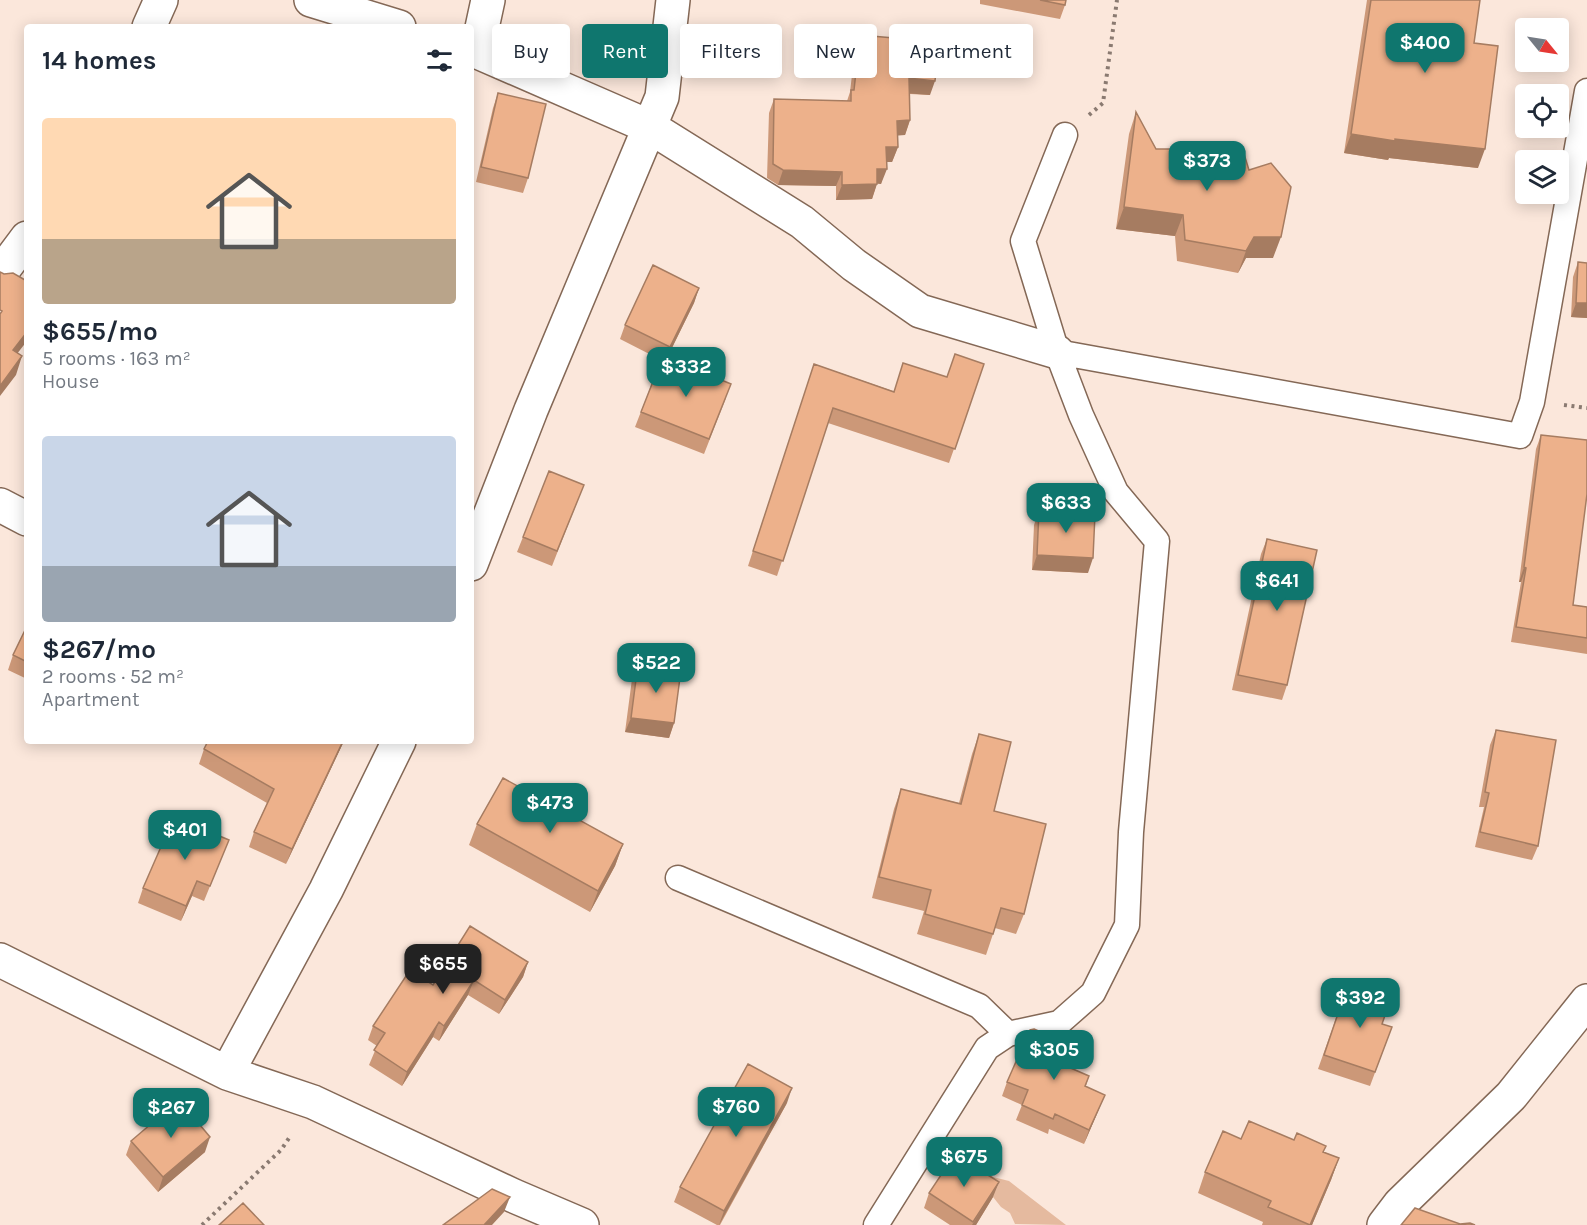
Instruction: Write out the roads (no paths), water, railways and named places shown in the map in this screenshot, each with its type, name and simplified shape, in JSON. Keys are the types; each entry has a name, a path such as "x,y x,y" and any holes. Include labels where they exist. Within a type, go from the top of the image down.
{"street":[{"path":"150,24 161,0"},
{"path":"311,0 389,24"},
{"path":"488,0 474,50 650,127 802,222 854,265 920,310 1057,352"},
{"path":"474,556 531,410 662,97 673,0"},
{"path":"0,274 24,242"},
{"path":"0,505 24,517"},
{"path":"226,1073 326,890 398,744"},
{"path":"0,960 226,1073 314,1102 514,1196 582,1225"},
{"path":"1401,1213 1511,1096 1587,1001"}],"lane":[{"path":"1057,352 1520,435 1532,402 1587,91"},
{"path":"876,1225 987,1048 1008,1034 1059,1023 1093,993 1127,925 1131,832 1157,541 1116,492 1081,415 1057,352 1023,241 1065,135"},
{"path":"678,878 979,1006 1008,1034"}]}
